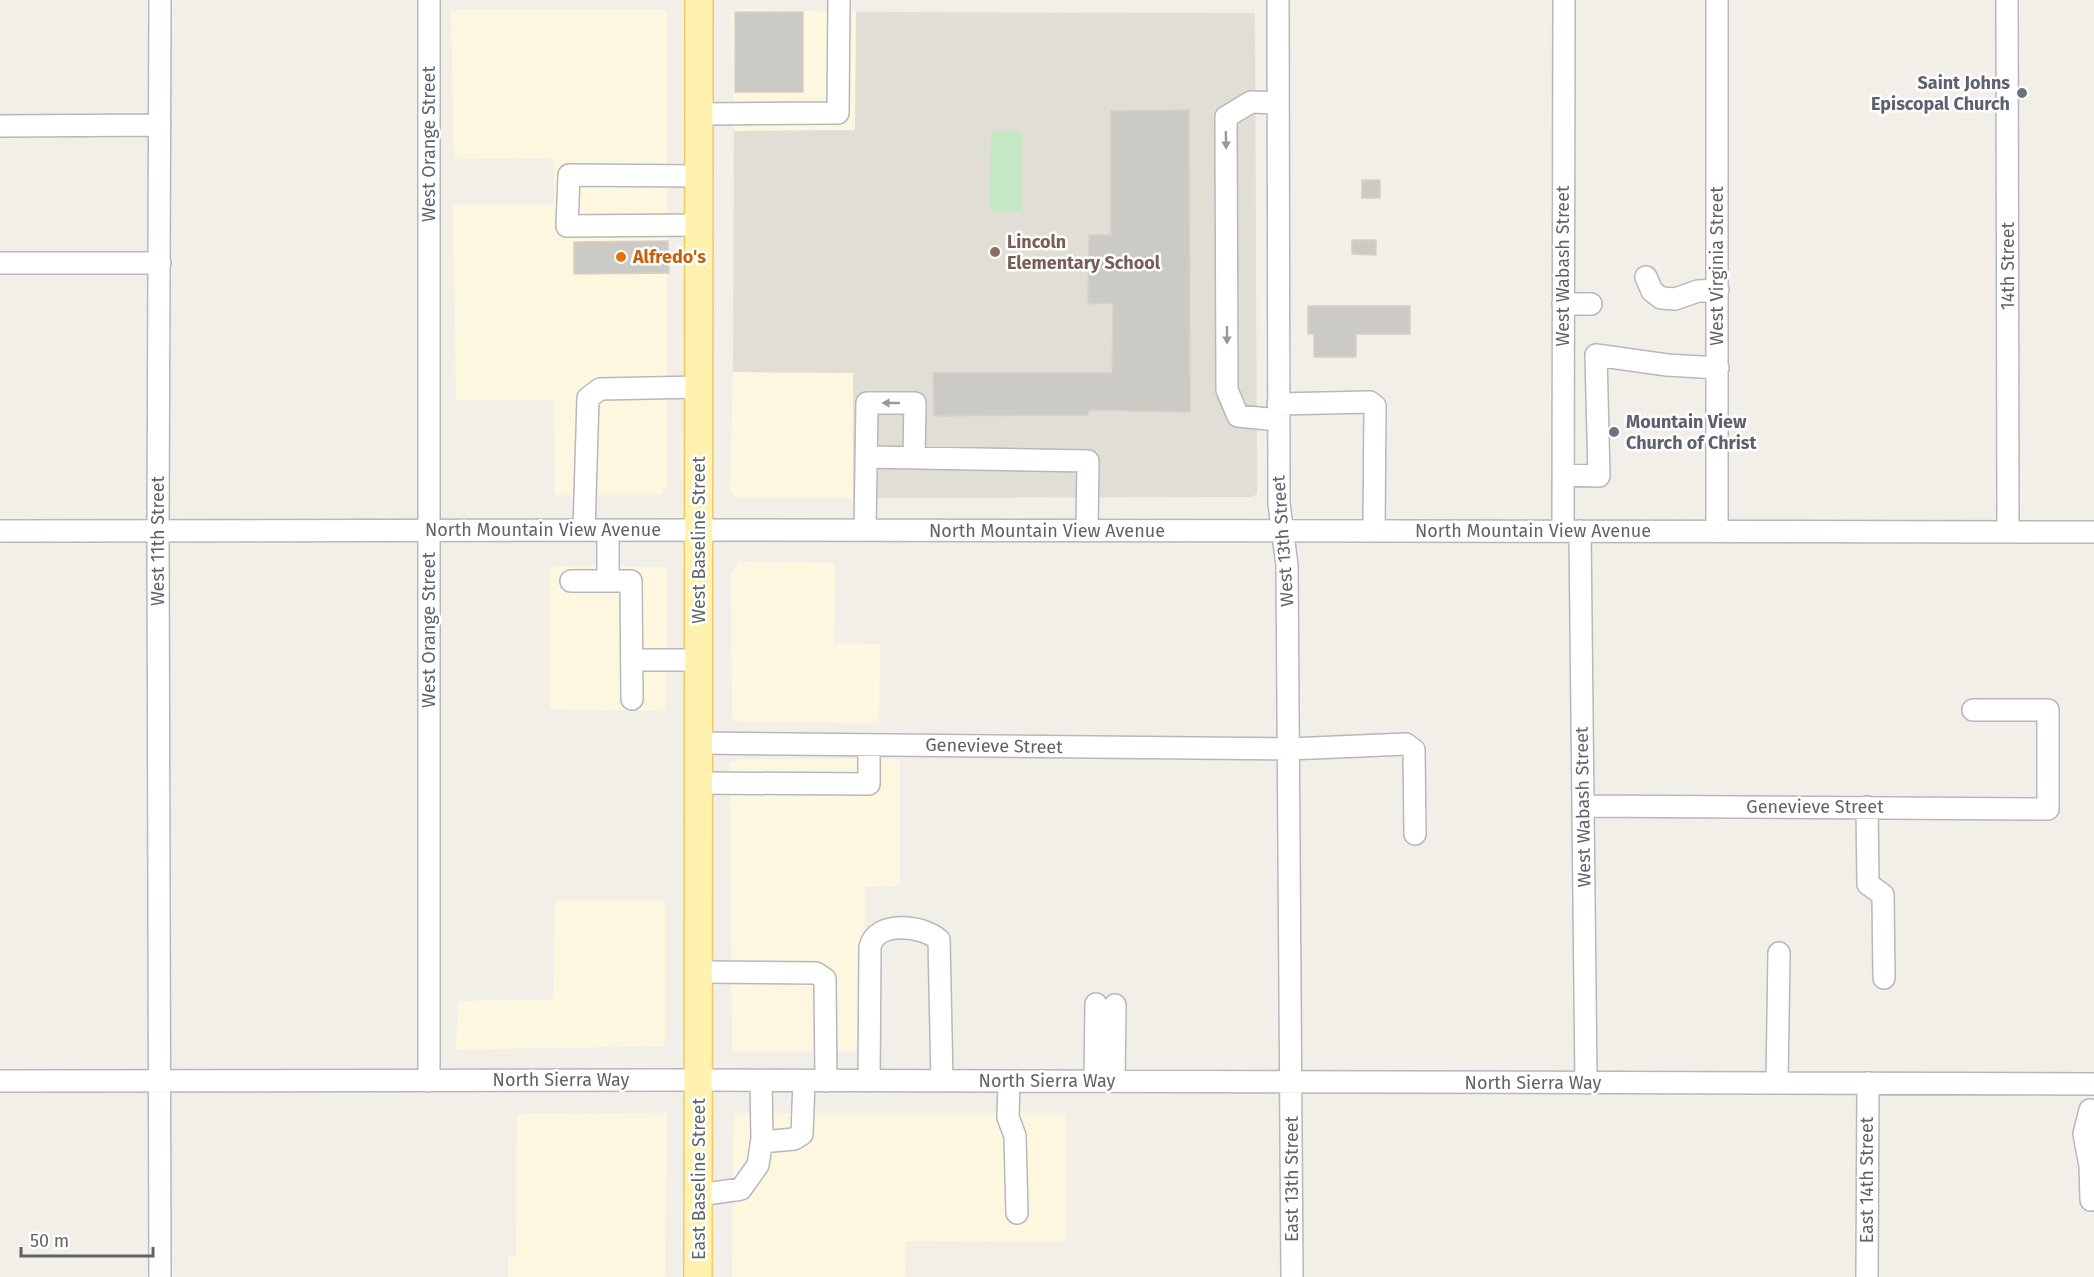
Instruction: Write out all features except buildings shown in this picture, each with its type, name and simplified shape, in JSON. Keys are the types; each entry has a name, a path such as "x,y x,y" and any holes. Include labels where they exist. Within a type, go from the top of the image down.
{"main road":[{"name":"West Baseline Street","path":"699,0 699,1080"},
{"name":"East Baseline Street","path":"698,1277 699,1080"}],"street":[{"name":"West 11th Street","path":"160,0 158,531 160,1277"},
{"name":"West Orange Street","path":"429,0 429,1081"},
{"path":"699,114 837,113 839,0"},
{"name":"West 13th Street","path":"1278,0 1279,504 1287,565 1292,1082"},
{"name":"West Wabash Street","path":"1563,0 1564,475 1572,531 1583,806 1586,1083"},
{"name":"West Virginia Street","path":"1717,0 1717,531"},
{"name":"14th Street","path":"2007,0 2008,532"},
{"path":"1278,103 1251,102 1226,117 1227,390 1238,416 1370,402 1375,406 1374,531"},
{"path":"0,126 160,125"},
{"path":"699,176 569,175 567,226 699,225"},
{"path":"0,263 160,263"},
{"path":"1646,277 1652,291 1661,298 1675,299 1698,291 1718,290"},
{"path":"1563,304 1591,304"},
{"path":"1563,354 1596,355 1718,368"},
{"path":"1564,475 1599,476 1596,355"},
{"path":"584,531 588,398 600,389 699,387"},
{"path":"865,531 867,403 915,403 914,458"},
{"path":"866,457 1088,461 1087,531"},
{"name":"North Mountain View Avenue","path":"0,531 2094,532"},
{"path":"608,531 608,581"},
{"path":"571,581 631,581 632,699"},
{"path":"632,660 699,660"},
{"name":"Genevieve Street","path":"1583,806 2048,809 2048,710 1973,710"},
{"name":"Genevieve Street","path":"699,743 1289,749 1406,744 1414,750 1415,834"},
{"path":"699,783 869,784 869,745"},
{"path":"1866,807 1868,884 1883,895 1884,978"},
{"path":"869,1081 871,940 875,935 892,928 924,931 939,940 942,1081"},
{"path":"1778,1083 1779,953"},
{"path":"699,972 816,973 825,979 826,1081"},
{"path":"1105,1081 1106,1004"},
{"name":"North Sierra Way","path":"0,1081 699,1080 2092,1084"},
{"path":"699,1195 741,1189 758,1165 762,1142 760,1081"},
{"path":"762,1142 794,1139 802,1134 804,1081"},
{"path":"1009,1081 1008,1118 1015,1136 1017,1213"},
{"name":"East 13th Street","path":"1292,1082 1292,1277"},
{"name":"East 14th Street","path":"1867,1277 1868,1083"},
{"path":"2091,1200 2092,1158 2084,1134 2092,1115 2092,1084"}],"shaded area":[{"path":"736,9 856,12 855,130 734,131 732,12"},
{"path":"451,10 667,10 667,485 661,495 555,495 554,400 456,400 453,205 554,205 554,158 454,159"},
{"name":"Lincoln Elementary School","path":"856,12 1255,13 1257,494 1252,497 853,498 853,373 733,372 734,131 855,130"},
{"path":"733,372 853,373 853,498 736,498 730,490"},
{"path":"739,562 835,563 834,643 880,644 879,723 736,722 732,718 731,574"},
{"path":"550,566 667,567 666,711 550,709"},
{"path":"738,759 900,759 900,886 865,887 864,1051 732,1051 730,763"},
{"path":"555,901 665,901 665,1046 456,1050 458,1001 553,999"},
{"path":"667,1113 665,1277 508,1277 508,1257 516,1256 517,1114"},
{"path":"734,1113 1066,1113 1066,1242 906,1241 905,1277 732,1277"}],"green space":[{"path":"991,131 1021,131 1021,212 990,212"}],"place":[{"name":"Saint Johns Episcopal Church","path":"2022,93"},
{"name":"Lincoln Elementary School","path":"995,252"},
{"name":"Alfredo's","path":"621,257"},
{"name":"Mountain View Church of Christ","path":"1614,432"}]}
